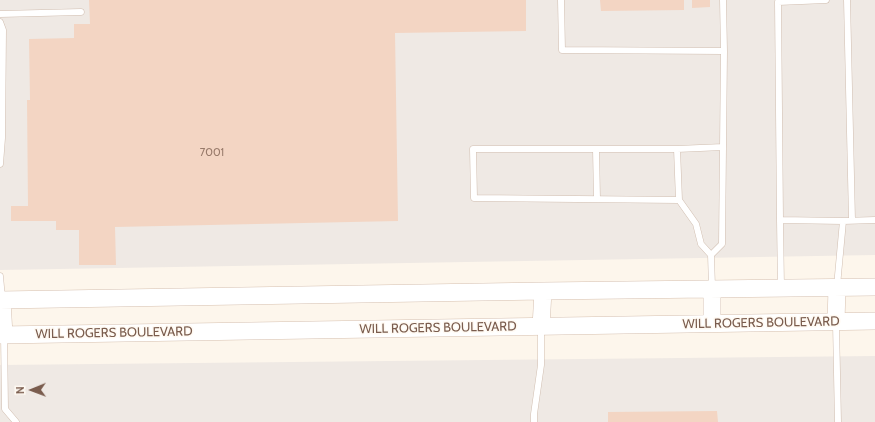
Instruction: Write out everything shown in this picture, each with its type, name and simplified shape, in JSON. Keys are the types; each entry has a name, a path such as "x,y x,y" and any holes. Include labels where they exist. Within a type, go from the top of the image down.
{"main road":[{"path":"2,335 1,300 875,287"},
{"path":"836,322 837,288"},
{"path":"712,289 712,324"},
{"path":"541,326 542,291"},
{"name":"WILL ROGERS BOULEVARD","path":"2,335 875,321"}],"lane":[{"path":"561,0 562,50 724,51"},
{"path":"711,255 722,244 724,51 723,0"},
{"path":"781,288 778,2 826,0"},
{"path":"847,0 852,220"},
{"path":"0,14 81,12"},
{"path":"0,22 3,30 2,138 0,164"},
{"path":"679,200 474,198 473,149 678,149 723,147"},
{"path":"596,149 597,199"},
{"path":"678,149 679,200 696,224 701,244 711,255 712,289"},
{"path":"780,220 875,220"},
{"path":"837,288 843,221"},
{"path":"0,276 1,300"},
{"path":"836,322 838,422"},
{"path":"534,422 541,365 541,326"},
{"path":"2,335 5,409 16,422"}],"shaded area":[{"path":"0,0 875,0 875,255 0,270"},
{"path":"875,356 875,422 0,422 0,365"}],"building":[{"path":"89,0 526,0 526,31 395,33 398,221 115,227 116,265 79,265 79,230 56,230 56,221 11,221 11,206 28,206 27,100 30,100 29,39 74,38 74,24 90,24"},
{"path":"600,0 684,0 684,10 601,11"},
{"path":"692,0 710,0 710,7 692,8"},
{"path":"717,411 718,422 608,422 608,412"}]}
